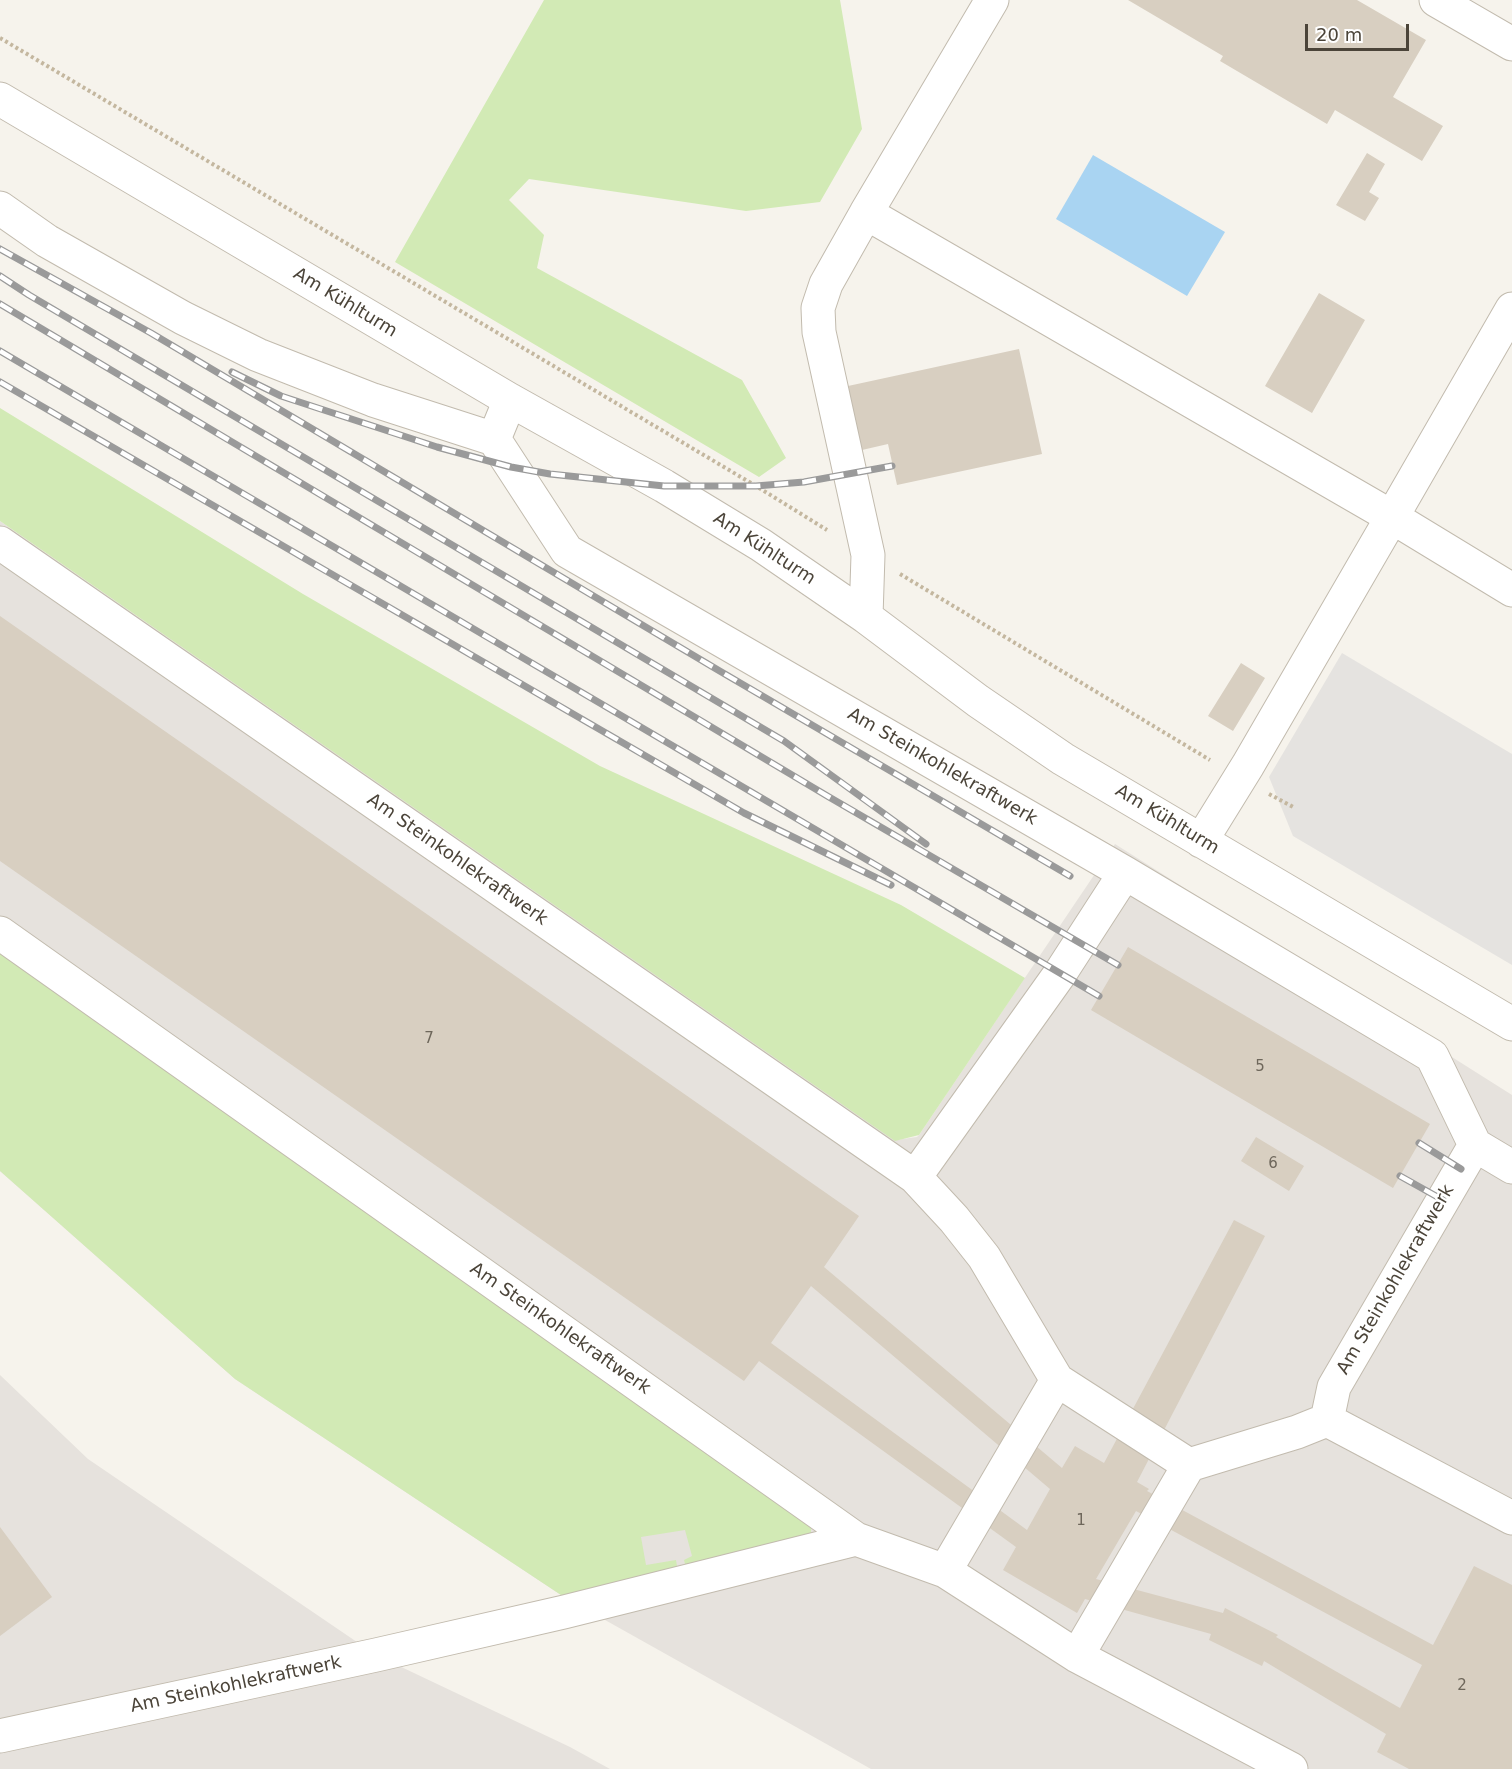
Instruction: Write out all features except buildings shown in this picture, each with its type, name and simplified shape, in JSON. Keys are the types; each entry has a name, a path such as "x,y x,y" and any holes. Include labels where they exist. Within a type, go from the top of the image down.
{"street":[{"path":"866,617 868,555 819,332 818,308 826,284 992,0"},
{"path":"1436,0 1512,44"},
{"name":"Am Kühlturm","path":"0,99 510,400 674,492 761,545 866,617 978,701 1063,759 1512,1024"},
{"path":"0,208 47,241 163,307 258,355 373,400 494,439 510,400"},
{"path":"867,213 1392,517 1512,590"},
{"path":"1201,841 1240,778 1512,309"},
{"name":"Am Steinkohlekraftwerk","path":"494,439 567,551 1125,873 1432,1056 1475,1145 1334,1387 1327,1420"},
{"name":"Am Steinkohlekraftwerk","path":"0,543 915,1177 954,1219 984,1257 1057,1380 1190,1465"},
{"path":"915,1177 1059,975 1125,873"},
{"name":"Am Steinkohlekraftwerk","path":"0,933 856,1539 945,1571 1077,1656 1291,1769"},
{"path":"1475,1145 1512,1167"},
{"path":"945,1571 1057,1380"},
{"path":"1077,1656 1190,1465 1297,1432 1327,1420 1512,1518"},
{"name":"Am Steinkohlekraftwerk","path":"0,1736 553,1615 856,1539"}],"path":[{"path":"0,38 756,486 1240,778"}],"shaded area":[{"path":"0,521 895,1140 919,1135 1115,844 1512,1095 1512,1769 871,1769 564,1597 235,1379 0,1171"},
{"path":"1342,653 1512,754 1512,965 1293,836 1269,777"},
{"path":"0,1375 88,1459 376,1655 570,1747 610,1769 0,1769"}],"green space":[{"path":"544,0 840,0 862,129 820,202 746,211 529,179 509,200 544,235 537,268 742,380 786,458 759,477 395,262"},
{"path":"0,408 303,594 600,766 901,905 1025,978 919,1135 895,1141 0,521"},
{"path":"0,951 811,1516 811,1535 687,1572 684,1560 692,1556 685,1530 641,1537 646,1565 676,1560 678,1572 564,1597 235,1379 0,1171"}],"water":[{"path":"1093,155 1225,232 1187,296 1056,219"}],"railway":[{"path":"0,249 151,333 1070,876"},
{"path":"0,276 784,741 926,844"},
{"path":"0,304 829,797 1118,965"},
{"path":"0,351 1099,996"},
{"path":"232,372 281,396 437,447 511,467 550,474 664,486 756,486 804,482 892,466"},
{"path":"0,382 744,813 891,885"},
{"path":"1419,1143 1461,1169"},
{"path":"1400,1176 1443,1200"}]}
